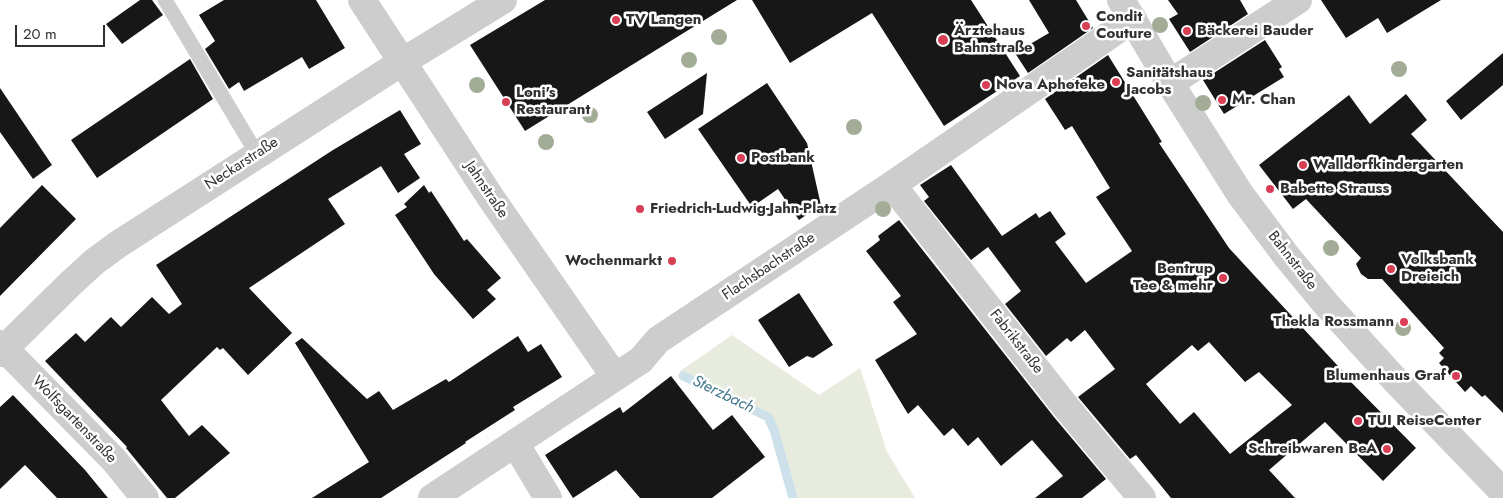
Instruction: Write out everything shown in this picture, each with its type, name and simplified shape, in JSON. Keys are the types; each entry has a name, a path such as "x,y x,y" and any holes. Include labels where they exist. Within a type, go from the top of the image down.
{"street":[{"name":"Jahnstraße","path":"362,0 491,198 615,376"},
{"name":"Neckarstraße","path":"2,349 94,262 136,232 402,62 503,0"},
{"path":"1170,82 1298,0"},
{"name":"Bahnstraße","path":"1127,10 1240,194 1288,258 1326,304 1389,374 1503,492"},
{"name":"Flachsbachstraße","path":"432,498 641,360 658,340 892,184 1127,10"},
{"name":"Fabrikstraße","path":"892,184 1066,407 1142,498"},
{"name":"Wolfsgartenstraße","path":"2,349 114,460 145,498"},
{"path":"515,443 548,498"}],"lane":[{"path":"165,0 257,154"}],"shaded area":[{"path":"732,335 819,395 860,368 887,452 915,498 797,498 772,416 679,372"}],"building":[{"path":"140,0 152,0 163,15 122,44 106,24"},
{"path":"224,0 316,0 345,48 309,69 302,57 244,91 239,82 229,89 205,49 215,41 199,15"},
{"path":"545,0 737,0 525,131 470,45"},
{"path":"752,0 971,0 1020,76 944,126 872,13 790,63"},
{"path":"1029,0 1076,0 1093,28 1028,73 1015,53 1049,33"},
{"path":"1168,0 1240,0 1248,14 1190,52 1169,19 1178,14"},
{"path":"1321,0 1441,0 1387,33 1378,18 1346,38"},
{"path":"1265,40 1282,67 1279,69 1284,77 1224,114 1203,80"},
{"path":"1503,53 1503,85 1461,120 1446,101"},
{"path":"1108,55 1162,142 1159,143 1229,248 1348,379 1416,448 1383,481 1325,422 1269,470 1295,498 1171,498 1136,455 1130,459 1078,397 1115,369 1085,330 1071,342 1067,338 1046,356 1005,304 1021,291 988,247 971,260 924,201 929,197 920,185 951,165 1002,236 1036,213 1039,218 1050,211 1066,234 1055,242 1086,283 1132,251 1096,197 1110,188 1072,126 1065,130 1045,99","holes":["1209,342 1245,382 1259,372 1292,405 1230,454 1194,412 1180,424 1146,384 1192,345 1198,351"]},
{"path":"190,59 213,99 97,178 71,140"},
{"path":"707,73 703,114 665,139 647,112"},
{"path":"767,83 807,143 822,210 819,206 799,220 778,189 752,207 698,129"},
{"path":"0,88 52,165 33,179 0,132"},
{"path":"1406,94 1427,120 1411,134 1503,232 1503,413 1485,395 1482,397 1471,386 1465,392 1439,363 1444,358 1439,353 1444,348 1382,279 1368,279 1361,274 1356,264 1361,258 1306,199 1293,209 1259,165 1349,95 1370,124"},
{"path":"400,110 421,144 404,154 420,178 398,193 381,166 328,199 345,224 249,288 292,333 248,375 223,348 220,350 217,347 161,400 189,436 202,425 230,453 175,498 167,498 127,447 45,361 76,333 85,342 111,317 121,327 152,297 169,314 182,304 156,265 333,150"},
{"path":"42,185 76,219 0,296 0,228"},
{"path":"424,185 429,193 431,191 464,241 467,239 501,278 487,290 496,299 473,319 434,274 395,215 407,207 404,204"},
{"path":"899,220 1054,417 1106,479 1082,498 1035,498 1063,476 1032,440 1001,466 978,437 968,446 953,428 944,436 918,405 908,414 875,360 917,334 893,302 901,296 866,251 880,240 878,236"},
{"path":"799,293 833,345 813,358 807,356 789,367 758,320"},
{"path":"518,336 528,352 541,344 562,377 513,407 515,410 381,498 312,498 369,462 295,343 302,338 367,399 379,391 393,410 446,379 449,382"},
{"path":"671,376 713,430 732,415 765,457 712,498 640,498 616,470 573,498 545,455 620,407 623,413"},
{"path":"13,395 85,470 108,498 57,498 25,465 0,489 0,407"}],"waterway":[{"name":"Sterzbach","path":"683,376 768,417 774,430 793,498"}],"place":[{"name":"TV Langen","path":"616,20"},
{"name":"Condit Couture","path":"1086,26"},
{"name":"Bäckerei Bauder","path":"1187,31"},
{"name":"Ärztehaus Bahnstraße","path":"943,40"},
{"name":"Sanitätshaus Jacobs","path":"1116,82"},
{"name":"Nova Aphoteke","path":"986,85"},
{"name":"Mr. Chan","path":"1222,100"},
{"name":"Loni's Restaurant","path":"506,102"},
{"name":"Postbank","path":"741,158"},
{"name":"Walldorfkindergarten","path":"1303,165"},
{"name":"Babette Strauss","path":"1270,189"},
{"name":"Friedrich-Ludwig-Jahn-Platz","path":"640,209"},
{"name":"Wochenmarkt","path":"672,261"},
{"name":"Volksbank Dreieich","path":"1391,269"},
{"name":"Bentrup Tee & mehr","path":"1223,278"},
{"name":"Thekla Rossmann","path":"1404,322"},
{"name":"Blumenhaus Graf","path":"1456,376"},
{"name":"TUI ReiseCenter","path":"1358,421"},
{"name":"Schreibwaren BeA","path":"1387,449"}]}
